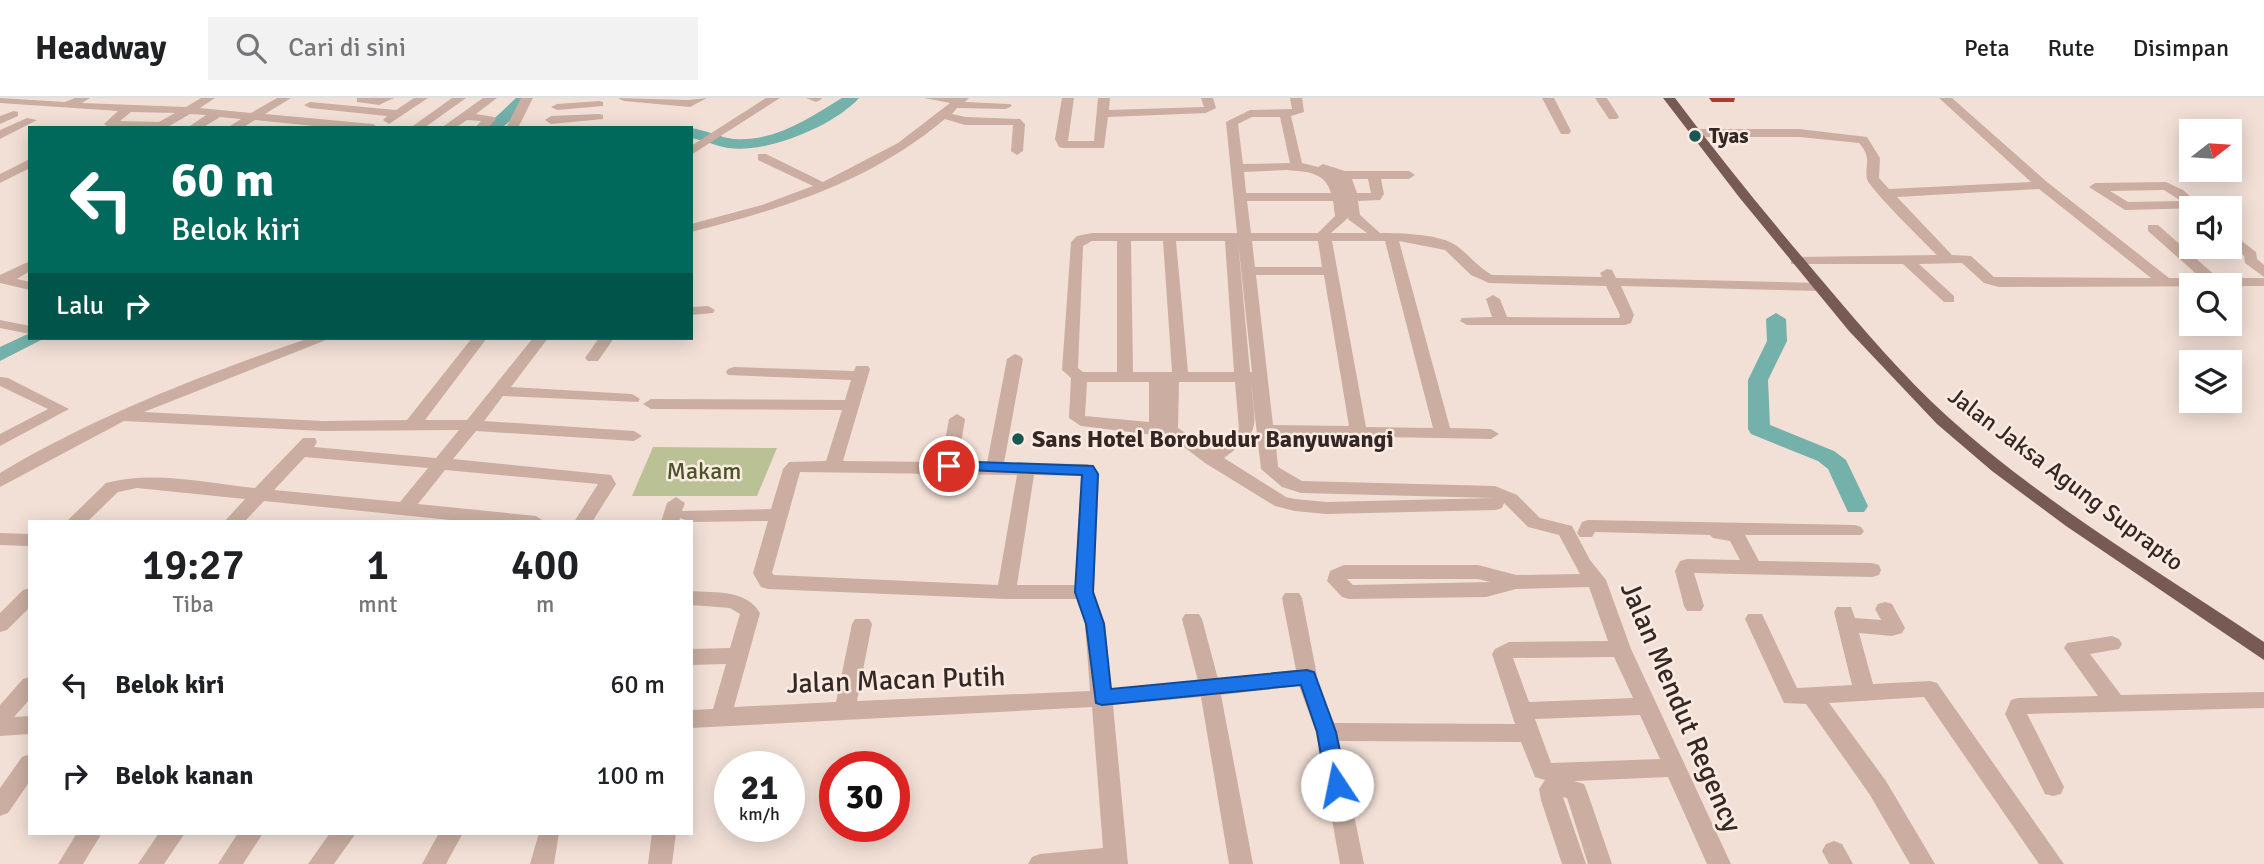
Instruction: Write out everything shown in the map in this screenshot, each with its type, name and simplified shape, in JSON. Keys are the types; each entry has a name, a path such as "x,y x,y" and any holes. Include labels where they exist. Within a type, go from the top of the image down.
{"main road":[{"name":"Jalan Jaksa Agung Suprapto","path":"1669,98 1796,261 1879,357 1963,438 2264,652"}],"street":[{"path":"30,104 43,98"},
{"path":"67,106 84,98"},
{"path":"97,126 139,98"},
{"path":"125,109 110,124 161,126 209,98"},
{"path":"267,98 284,99"},
{"path":"286,120 321,98"},
{"path":"356,98 373,102"},
{"path":"340,125 373,102 388,98"},
{"path":"378,126 422,98"},
{"path":"419,126 463,98 490,99"},
{"path":"513,126 527,98"},
{"path":"624,98 692,104 701,98"},
{"path":"693,150 774,98"},
{"path":"930,98 1006,106"},
{"path":"1068,98 1061,139 1063,144 1100,145 1104,98"},
{"path":"1103,114 1206,110 1210,108 1207,98"},
{"path":"1248,98 1250,113"},
{"path":"1296,98 1298,111 1285,114 1250,113 1232,122 1240,197 1238,235 1253,377 1267,429 1268,463 1274,474 1301,487 1344,498 1496,504 1508,511 1528,532 1577,534 1855,531"},
{"path":"1548,98 1565,131"},
{"path":"1601,98 1613,117"},
{"path":"1945,98 2042,185 2165,282"},
{"path":"236,126 284,99"},
{"path":"450,126 490,99"},
{"path":"5,100 30,104 186,110 352,126"},
{"path":"693,228 769,207 823,188 906,145 960,101"},
{"path":"550,124 559,103 597,112"},
{"path":"310,105 398,114"},
{"path":"550,124 597,112"},
{"path":"196,126 218,113"},
{"path":"0,120 14,114"},
{"path":"1285,114 1296,165"},
{"path":"465,116 490,119 483,126"},
{"path":"944,116 965,121 1016,121 1019,124 1017,151"},
{"path":"0,135 31,120"},
{"path":"1695,134 1799,133 1859,138 1868,144 1876,173 1873,180 1883,193 1958,259 1989,280 1999,283 2179,282"},
{"path":"762,157 804,175 823,188"},
{"path":"3,176 28,164"},
{"path":"1236,165 1296,165 1344,175 1409,175"},
{"path":"1296,165 1332,179 1345,198"},
{"path":"1344,175 1348,217"},
{"path":"1240,197 1377,197 1374,175"},
{"path":"1883,193 1965,191 2042,185"},
{"path":"2162,186 2196,207 2125,206 2095,187 2162,186"},
{"path":"1325,234 1348,217"},
{"path":"1348,217 1380,235 1443,433"},
{"path":"2153,228 2204,273"},
{"path":"1325,234 1358,431"},
{"path":"1211,459 1243,436 1247,429 1253,377 1248,271 1238,235"},
{"path":"1253,377 1086,377 1070,370 1076,245 1083,239 1124,237 1380,235 1422,238 1450,247 1476,272 1489,279 1609,276 1816,283"},
{"path":"1163,429 1169,377 1169,236"},
{"path":"1124,237 1125,377"},
{"path":"2242,244 2258,255 2250,260 2264,273"},
{"path":"1796,261 1958,259"},
{"path":"1907,260 1949,299"},
{"path":"2,279 28,266"},
{"path":"1248,271 1330,271"},
{"path":"1467,321 1620,322 1626,320 1627,315 1609,276"},
{"path":"2,279 28,286"},
{"path":"2242,282 2264,282"},
{"path":"1493,299 1502,322"},
{"path":"693,311 708,310"},
{"path":"3,327 27,330"},
{"path":"0,481 48,450 318,340"},
{"path":"413,424 478,340"},
{"path":"404,510 539,340"},
{"path":"593,358 605,340"},
{"path":"995,467 1015,359"},
{"path":"734,372 861,372 834,464"},
{"path":"1086,377 1088,423 1163,429 1281,502 1326,508 1344,498"},
{"path":"0,441 61,409 2,382"},
{"path":"500,391 632,398"},
{"path":"652,404 852,405"},
{"path":"126,416 322,426 471,425 634,436"},
{"path":"949,466 957,419"},
{"path":"235,520 302,451 322,426"},
{"path":"1267,429 1491,434"},
{"path":"302,451 605,479 607,484 584,520"},
{"path":"1040,864 1116,861 1095,624 1084,592 1090,474 1082,468 805,465 792,469 762,573 768,582 1006,592 1084,592"},
{"path":"1006,592 1027,467"},
{"path":"77,520 112,487 128,482 263,492 404,510 431,517 494,520"},
{"path":"678,513 778,515"},
{"path":"1746,532 1759,568"},
{"name":"Jalan Mendut Regency","path":"1577,534 1583,563 1594,576 1621,649 1719,864"},
{"path":"0,539 28,540"},
{"path":"1694,606 1684,571 1687,566 1872,570"},
{"path":"1516,582 1478,572 1344,572 1337,576 1341,587 1349,592 1486,590 1516,582 1594,576"},
{"path":"0,625 28,597"},
{"path":"693,598 736,602 745,605 750,612 721,717"},
{"path":"1292,598 1306,672 1327,732 1352,864"},
{"path":"1864,691 1845,618 1895,628 1885,609"},
{"path":"1192,619 1210,689 1241,864"},
{"path":"1755,620 1789,695 1930,689 2052,864"},
{"path":"845,709 862,624"},
{"path":"2112,644 2074,648 2114,702"},
{"path":"1621,649 1519,649 1504,652 1539,763 1547,772 1677,767"},
{"path":"693,657 736,656"},
{"name":"Jalan Macan Putih","path":"693,719 1210,689 1306,672"},
{"path":"0,719 28,687"},
{"path":"1811,695 1878,788 1923,864"},
{"path":"2053,787 2016,714 2018,706 2264,700"},
{"path":"1327,732 1525,722 1647,706"},
{"path":"0,727 28,725"},
{"path":"0,806 28,766"},
{"path":"1574,864 1552,800 1550,789 1553,786 1576,791 1600,864"},
{"path":"70,864 89,835"},
{"path":"150,864 172,835"},
{"path":"230,864 250,835"},
{"path":"320,864 342,835"},
{"path":"434,864 450,835"},
{"path":"660,864 664,835"},
{"path":"542,864 548,836"}],"green space":[{"name":"Makam","path":"653,447 777,448 757,496 632,496"}],"waterway":[{"path":"494,126 516,108 523,98"},
{"path":"693,133 712,136 730,144 768,141 802,129 852,98"},
{"path":"1776,319 1777,341 1758,380 1759,429 1826,456 1838,465 1856,506"},
{"path":"0,355 31,340"}],"place":[{"name":"Tyas","path":"1695,136"},
{"name":"Sans Hotel Borobudur Banyuwangi","path":"1018,439"}],"route":[{"path":"949,466 1087,470 1090,474 1084,592 1095,624 1102,697 1210,689 1307,677 1327,732 1337,785"}]}
